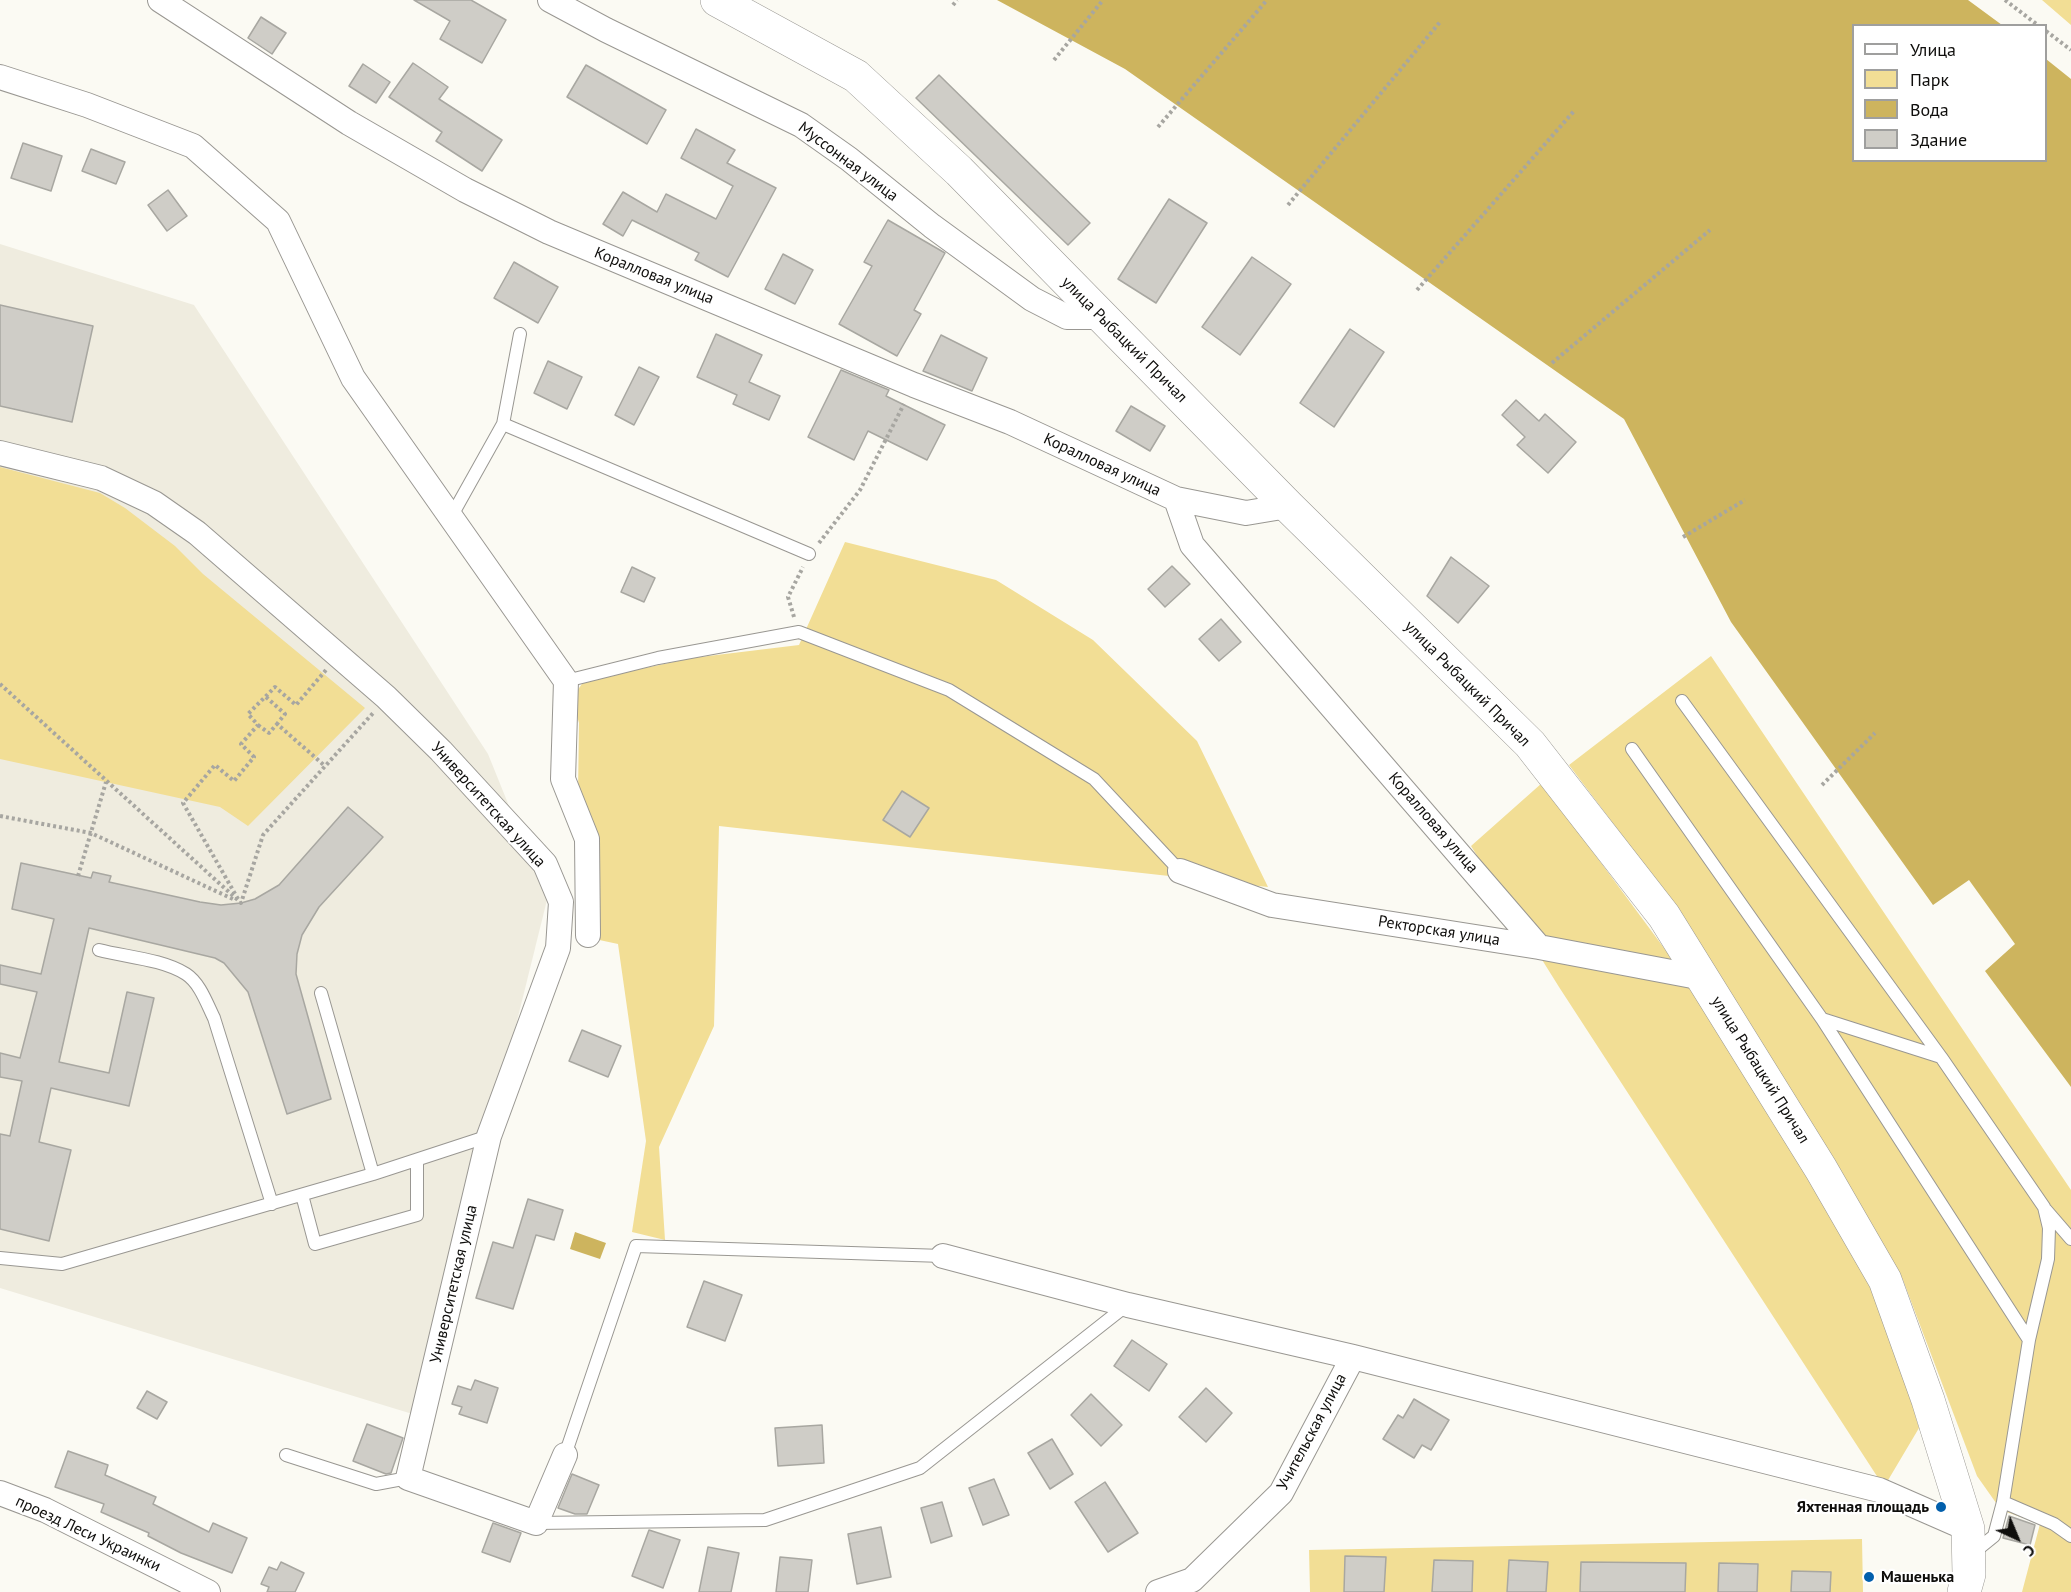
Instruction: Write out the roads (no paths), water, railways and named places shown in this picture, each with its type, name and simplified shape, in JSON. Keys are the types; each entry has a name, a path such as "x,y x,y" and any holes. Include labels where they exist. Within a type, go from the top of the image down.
{"main road":[{"name":"улица Рыбацкий Причал","path":"717,0 856,76 958,171 1288,506 1530,744 1664,916 1821,1169 1885,1280 1928,1400 1969,1542"},
{"path":"1964,1592 1969,1542"}],"street":[{"name":"Коралловая улица","path":"159,0 349,123 476,195 549,232 914,385 1010,422 1176,500 1246,513 1288,506"},
{"name":"Муссонная улица","path":"550,0 606,30 801,125 849,159 932,226 1032,299 1068,317 1102,317"},
{"path":"0,77 87,105 193,146 278,221 352,378 566,681 563,779 586,839 588,935"},
{"name":"Университетская улица","path":"0,453 101,478 154,503 197,533 386,697 441,752 545,864 561,902 558,948 489,1136 408,1478"},
{"name":"Коралловая улица","path":"1176,500 1192,545 1539,947"},
{"name":"Ректорская улица","path":"1180,871 1272,905 1539,947 1702,978"},
{"path":"943,1256 1128,1305 1353,1358 1879,1490 1969,1542"},
{"name":"Учительская улица","path":"1158,1592 1191,1580 1281,1493 1353,1358"},
{"path":"408,1478 536,1523 565,1455"},
{"name":"проезд Леси Украинки","path":"0,1493 45,1510 208,1592"}],"lane":[{"path":"450,517 503,424 520,334"},
{"path":"503,424 809,554"},
{"path":"566,681 658,658 799,632 949,690 1094,779 1180,871"},
{"path":"1682,701 1941,1057 2044,1207 2071,1239"},
{"path":"1632,749 1822,1019 2029,1340"},
{"path":"99,950 168,966 188,975 203,994 214,1017 272,1204"},
{"path":"321,993 374,1174"},
{"path":"1822,1019 1941,1057"},
{"path":"0,1258 62,1264 374,1174 489,1136"},
{"path":"302,1195 315,1244 417,1215 417,1160"},
{"path":"1969,1542 1994,1536 2003,1502 2029,1340 2048,1259 2049,1228 2044,1207"},
{"path":"565,1455 636,1246 943,1256"},
{"path":"536,1523 765,1520 921,1468 1128,1305"},
{"path":"286,1455 376,1484 408,1478"},
{"path":"2003,1502 2055,1524 2071,1536"}],"water":[{"path":"997,0 1968,0 2001,24 1852,24 1852,162 2047,162 2047,60 2071,79 2071,1087 1985,971 2015,944 1969,880 1933,905 1731,622 1624,419 1125,69"},
{"path":"575,1232 606,1243 600,1259 570,1249"}],"place":[{"name":"Яхтенная площадь","path":"1941,1507"},
{"name":"Машенька","path":"1869,1577"}]}
